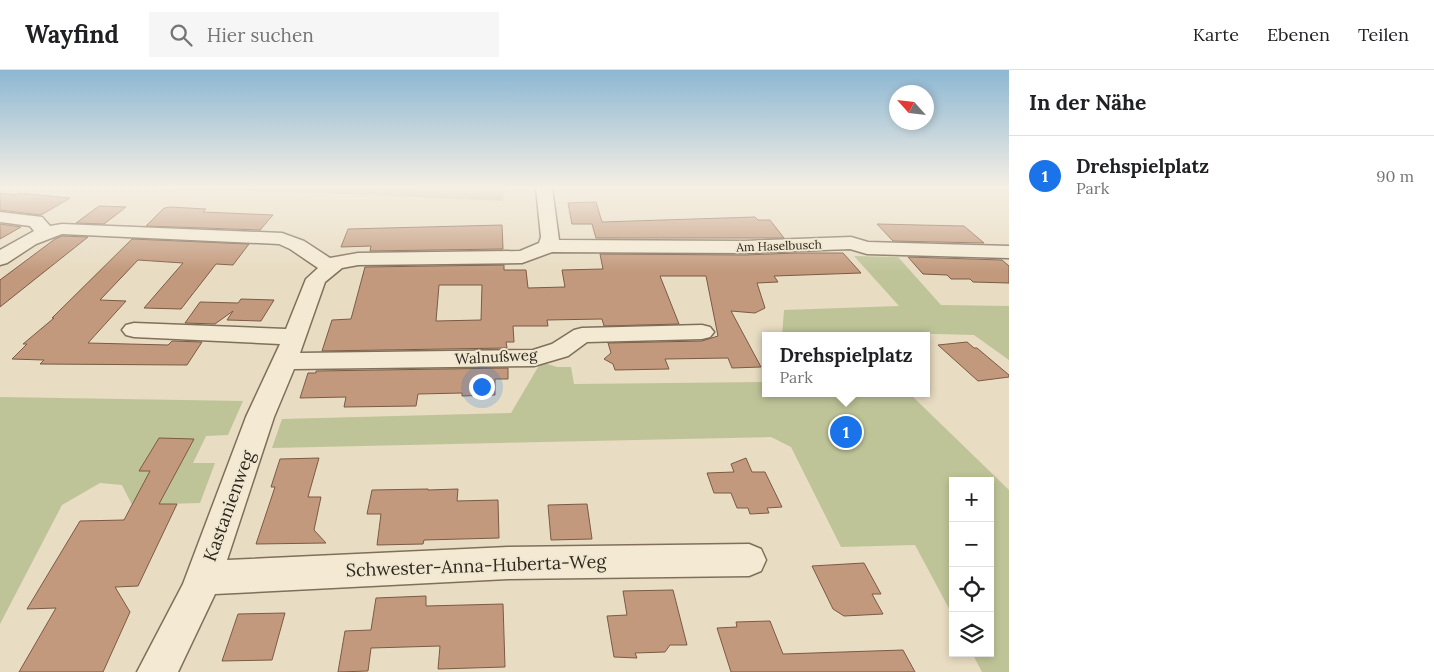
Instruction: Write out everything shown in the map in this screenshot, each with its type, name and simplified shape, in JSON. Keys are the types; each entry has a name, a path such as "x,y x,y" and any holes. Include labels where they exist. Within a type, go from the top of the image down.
{"street":[{"path":"547,216 550,237 548,246"},
{"path":"0,217 36,221 45,232"},
{"path":"0,259 26,240 45,232 62,229 282,240 297,245 330,267"},
{"name":"Am Haselbusch","path":"548,246 745,247 852,244 867,248 1009,252"},
{"name":"Kastanienweg","path":"157,672 187,618 204,578 260,417 316,279 336,263 358,258 522,257 548,246"},
{"path":"134,330 289,349"},
{"name":"Walnußweg","path":"289,349 534,358 560,350 582,335 702,332"},
{"name":"Schwester-Anna-Huberta-Weg","path":"204,578 508,563 749,560"}],"green space":[{"path":"854,256 898,257 941,305 1009,306 1009,360 974,335 930,334 930,332 782,332 784,310 899,306"},
{"path":"541,362 557,367 571,367 574,384 762,382 762,397 913,397 1009,490 1009,672 982,672 974,657 994,657 994,477 949,477 949,609 915,545 841,547 791,447 771,437 272,448 282,419 511,413"},
{"path":"0,397 243,401 228,435 206,436 193,463 215,463 200,503 132,505 122,485 100,483 62,505 0,624"}],"building":[{"path":"85,216 114,216 104,224 76,223"},
{"path":"156,216 272,216 260,230 146,226"},
{"path":"570,216 600,216 602,222 755,217 758,220 770,220 784,238 596,238 592,224 572,224"},
{"path":"0,224 21,227 0,239"},
{"path":"877,224 964,226 984,243 893,241"},
{"path":"502,225 503,249 370,251 371,246 341,247 348,229"},
{"path":"62,236 88,237 0,307 0,280 55,239"},
{"path":"132,239 249,244 233,265 216,264 181,309 144,308 183,263 138,260 100,300 126,301 88,343 168,345 172,341 202,342 187,365 40,364 44,360 12,359 27,344 23,344 54,318 52,318"},
{"path":"843,253 861,273 774,276 778,282 757,283 765,308 755,313 731,311 761,367 732,368 728,358 665,359 669,369 615,370 613,364 604,359 611,353 608,343 702,341 718,336 706,276 660,276 679,324 604,326 602,319 547,320 548,326 513,326 514,342 506,342 507,348 322,351 332,320 351,319 365,267 504,265 504,270 526,270 528,288 565,287 562,270 603,269 600,254 745,255","holes":["439,285 482,285 481,320 436,321"]},
{"path":"908,257 1002,260 1009,266 1009,283 973,282 970,279 951,279 947,275 923,274"},
{"path":"241,299 274,300 261,321 227,320 233,311 215,324 185,323 200,302 238,303"},
{"path":"967,342 974,348 977,348 1009,377 978,381 938,345"},
{"path":"508,368 508,379 495,379 495,395 462,396 462,393 418,394 416,406 344,407 346,397 300,398 308,373 316,373 316,371"},
{"path":"159,438 194,439 159,504 177,504 138,586 115,587 130,612 103,672 19,672 56,608 27,609 80,521 124,520 150,471 139,471"},
{"path":"319,458 308,497 321,497 314,530 326,543 256,544 275,487 271,487 280,459"},
{"path":"746,458 752,472 765,472 782,507 767,508 769,513 750,514 748,508 737,508 731,493 714,493 707,473 734,472 731,464"},
{"path":"458,489 457,501 498,500 499,538 424,540 423,544 377,545 381,514 367,514 372,490"},
{"path":"587,504 592,539 551,540 548,505"},
{"path":"864,563 881,594 872,594 883,614 844,616 833,609 812,566"},
{"path":"673,590 687,645 670,645 665,652 635,653 637,658 614,657 607,616 627,615 623,591"},
{"path":"426,596 426,606 503,604 505,667 438,669 440,646 371,648 368,671 338,672 345,631 371,630 376,598"},
{"path":"285,613 272,660 222,661 238,614"},
{"path":"770,621 783,654 903,650 915,672 731,672 717,628 737,627 736,622"}],"place":[{"name":"Drehspielplatz","path":"846,432"}]}
